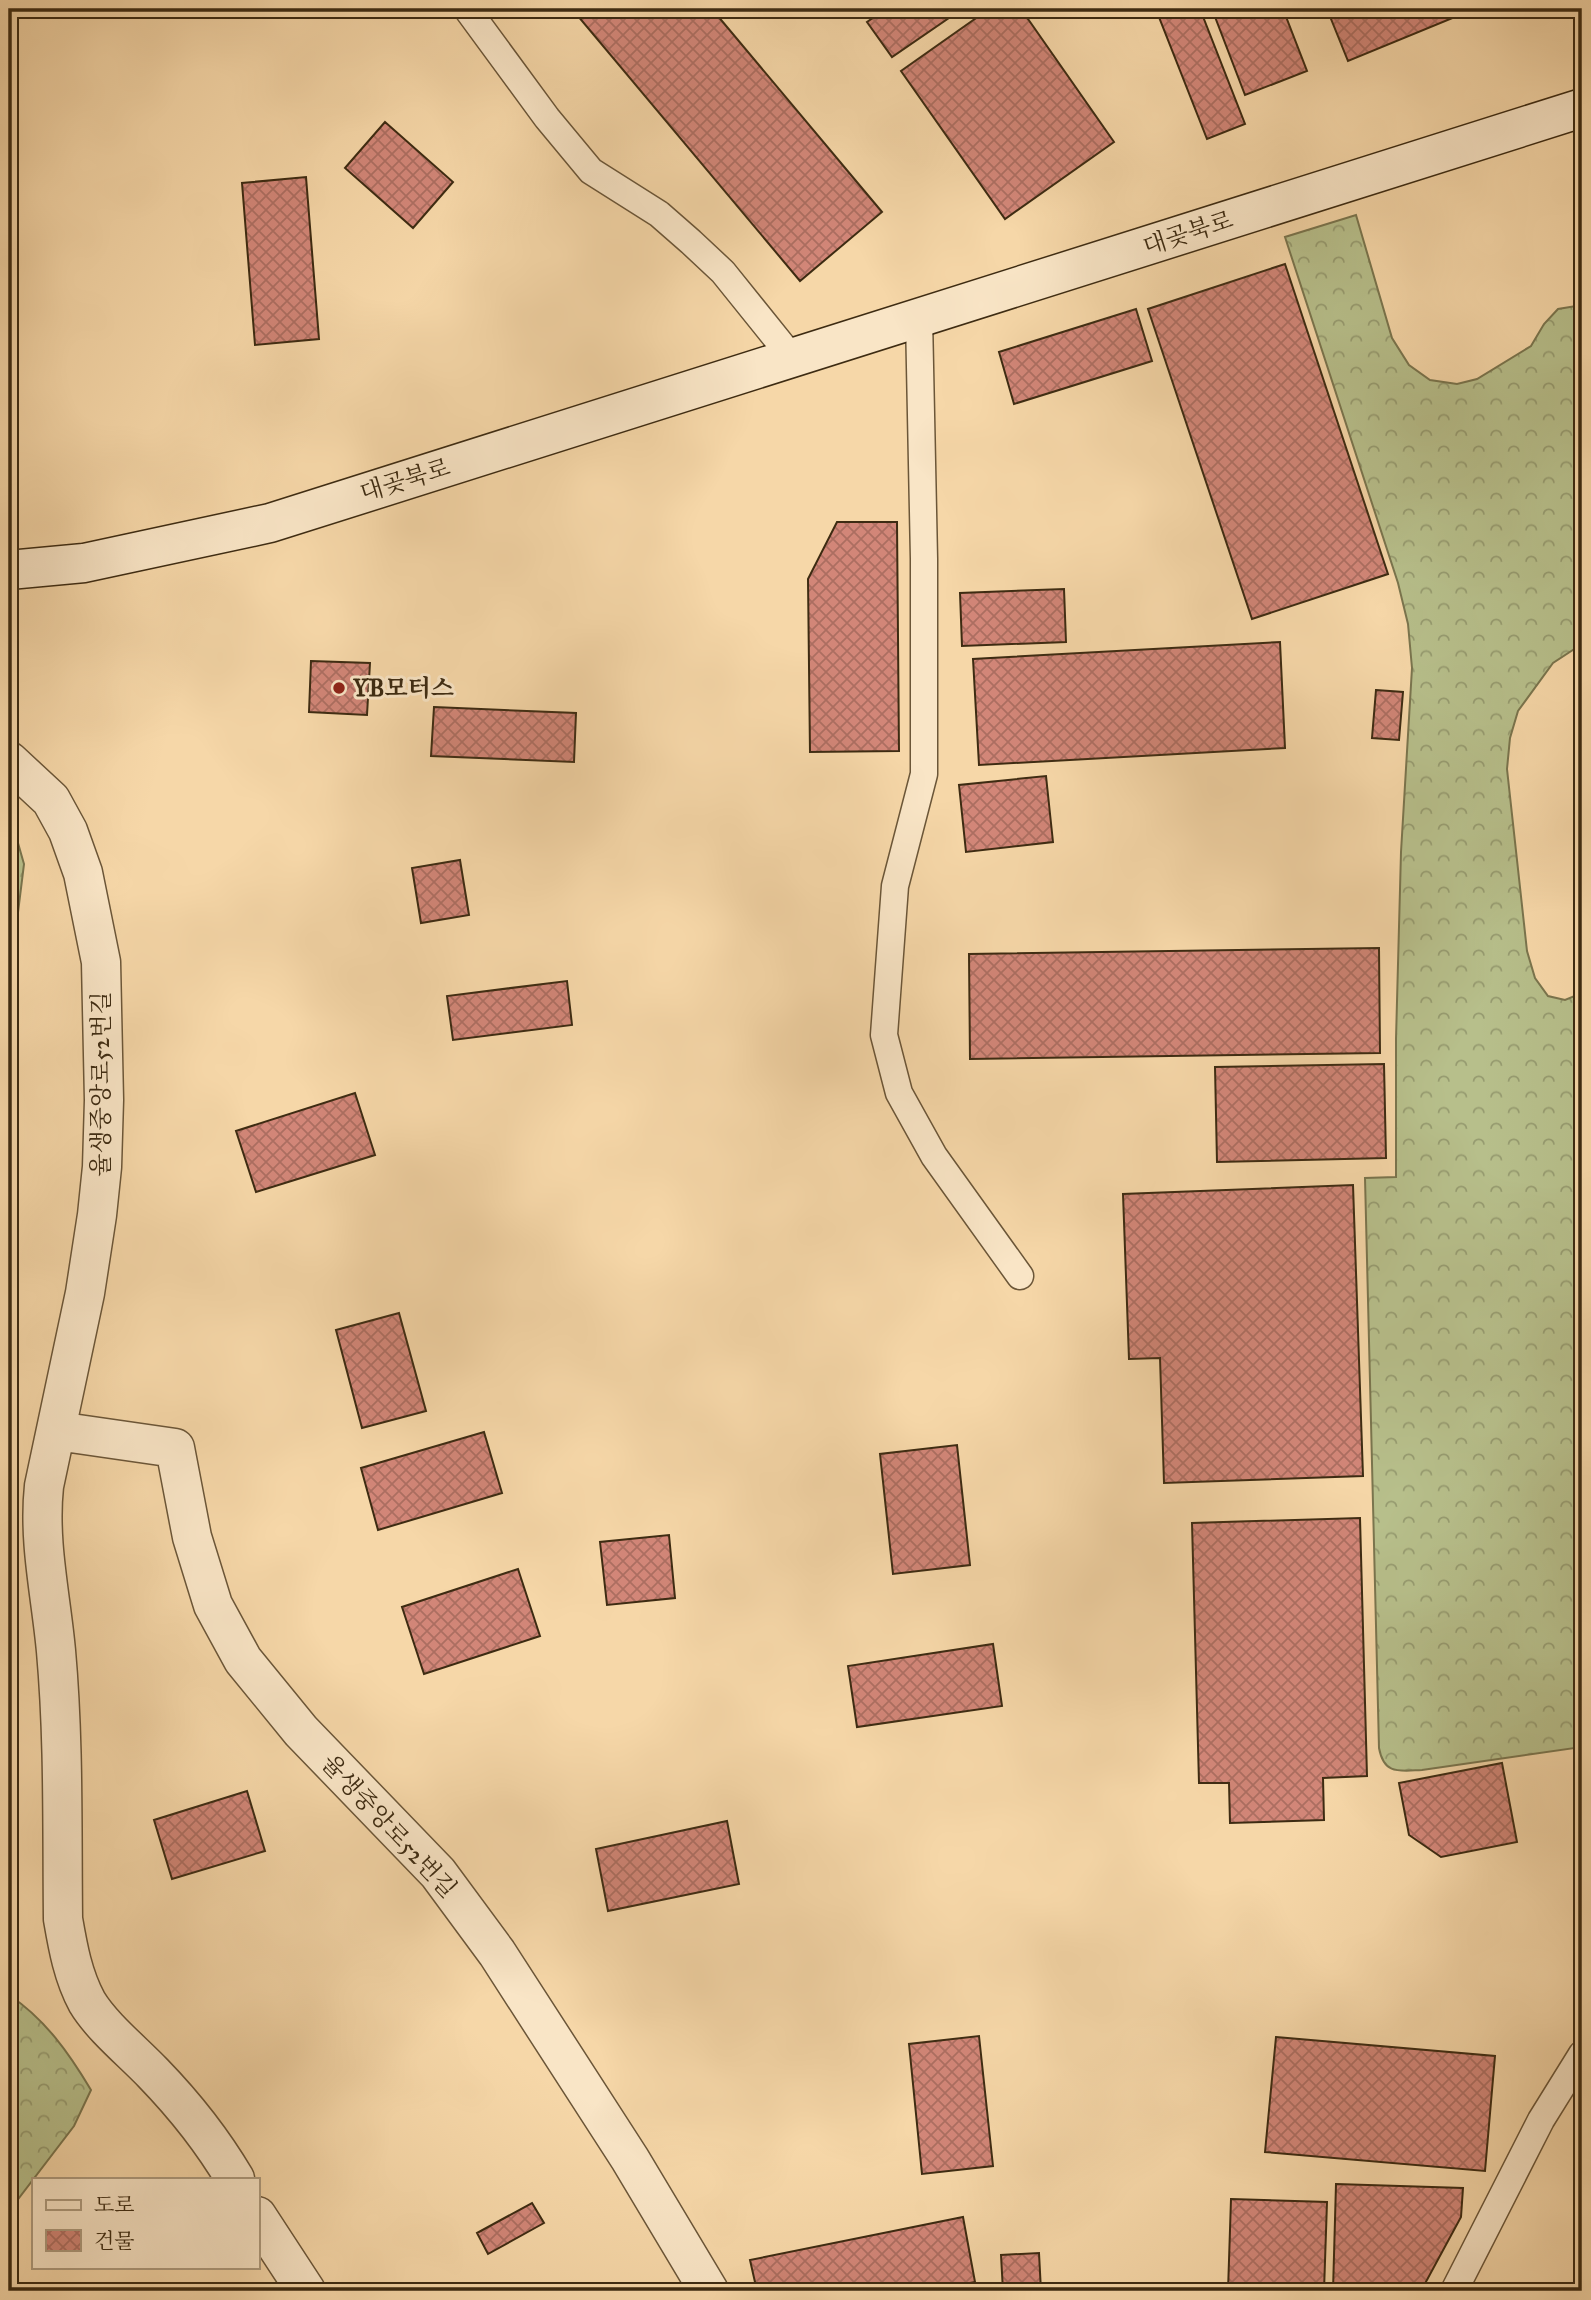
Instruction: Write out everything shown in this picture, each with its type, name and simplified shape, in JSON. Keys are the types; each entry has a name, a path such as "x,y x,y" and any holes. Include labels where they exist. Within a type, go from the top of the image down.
{"street":[{"name":"대곶북로","path":"9,569 84,563 270,523 1582,108"},
{"name":"율생중앙로52번길","path":"9,761 51,800 68,831 83,873 101,962 104,1100 102,1167 85,1293 44,1486 41,1514 58,1676 63,1919 76,1976 88,2003 192,2115 219,2151 234,2178"},
{"name":"율생중앙로52번길","path":"57,1431 176,1448 192,1537 213,1605 243,1660 301,1731 438,1873 527,1999 630,2159 709,2291"},
{"path":"259,2219 306,2291"}],"lane":[{"path":"467,9 547,118 592,171 659,214 691,242 723,272 793,359"},
{"path":"919,318 924,559 923,775 895,886 884,1035 899,1093 934,1156 1020,1276"},
{"path":"1454,2291 1541,2120 1582,2054"}],"green space":[{"path":"1356,215 1392,338 1409,365 1430,380 1457,384 1477,379 1531,346 1544,324 1558,309 1576,306 1582,309 1582,644 1553,663 1518,711 1510,738 1507,769 1527,951 1535,978 1548,996 1565,1000 1582,993 1582,1747 1406,1771 1389,1767 1381,1757 1379,1748 1365,1178 1396,1177 1396,1039 1401,852 1412,668 1408,624 1398,583 1285,237"},
{"path":"9,828 16,836 24,864 9,985"},
{"path":"9,1995 34,2015 55,2038 91,2090 74,2126 9,2211"}],"building":[{"path":"572,9 712,9 882,212 800,281"},
{"path":"886,9 962,9 892,57 867,22"},
{"path":"989,9 1021,9 1114,142 1005,219 901,71"},
{"path":"1166,9 1200,9 1245,124 1207,139 1157,12"},
{"path":"1212,9 1283,9 1307,71 1245,95"},
{"path":"1327,9 1451,9 1455,17 1348,61"},
{"path":"385,122 453,182 413,228 345,168"},
{"path":"306,177 319,339 255,345 242,183"},
{"path":"1285,264 1388,574 1252,619 1148,309"},
{"path":"1136,309 1152,361 1014,404 999,352"},
{"path":"837,522 897,522 899,751 810,752 808,579"},
{"path":"1064,589 1066,642 962,646 960,593"},
{"path":"1280,642 1285,748 979,765 973,659"},
{"name":"YB모터스","path":"311,661 370,663 367,715 309,712"},
{"path":"1376,690 1403,692 1399,740 1372,738"},
{"path":"434,707 576,713 574,762 431,756"},
{"path":"1046,776 1053,842 966,852 959,785"},
{"path":"460,860 469,915 421,923 412,868"},
{"path":"1379,948 1380,1053 970,1059 969,954"},
{"path":"567,981 572,1025 453,1040 447,996"},
{"path":"1384,1064 1386,1158 1217,1162 1215,1067"},
{"path":"355,1093 375,1155 256,1192 236,1131"},
{"path":"1353,1185 1363,1476 1164,1483 1160,1358 1129,1359 1123,1194"},
{"path":"399,1313 426,1411 362,1428 336,1330"},
{"path":"484,1432 502,1493 378,1530 361,1468"},
{"path":"957,1445 970,1565 893,1574 880,1454"},
{"path":"1360,1518 1367,1776 1323,1778 1324,1820 1230,1823 1229,1783 1199,1783 1192,1523"},
{"path":"669,1535 675,1598 607,1605 600,1542"},
{"path":"518,1569 540,1636 424,1674 402,1607"},
{"path":"993,1644 1002,1706 857,1727 848,1666"},
{"path":"1502,1763 1517,1842 1441,1857 1409,1835 1399,1783"},
{"path":"247,1791 265,1851 172,1879 154,1820"},
{"path":"727,1821 739,1884 608,1911 596,1849"},
{"path":"979,2036 993,2166 922,2174 909,2044"},
{"path":"1276,2037 1495,2056 1485,2171 1265,2152"},
{"path":"1336,2184 1463,2188 1461,2217 1421,2291 1333,2291"},
{"path":"1231,2199 1327,2202 1324,2291 1228,2291"},
{"path":"532,2203 544,2223 488,2254 477,2233"},
{"path":"963,2217 975,2282 930,2291 757,2291 750,2260"},
{"path":"1039,2253 1041,2291 1003,2291 1001,2255"}],"place":[{"name":"YB모터스","path":"339,688"}]}
